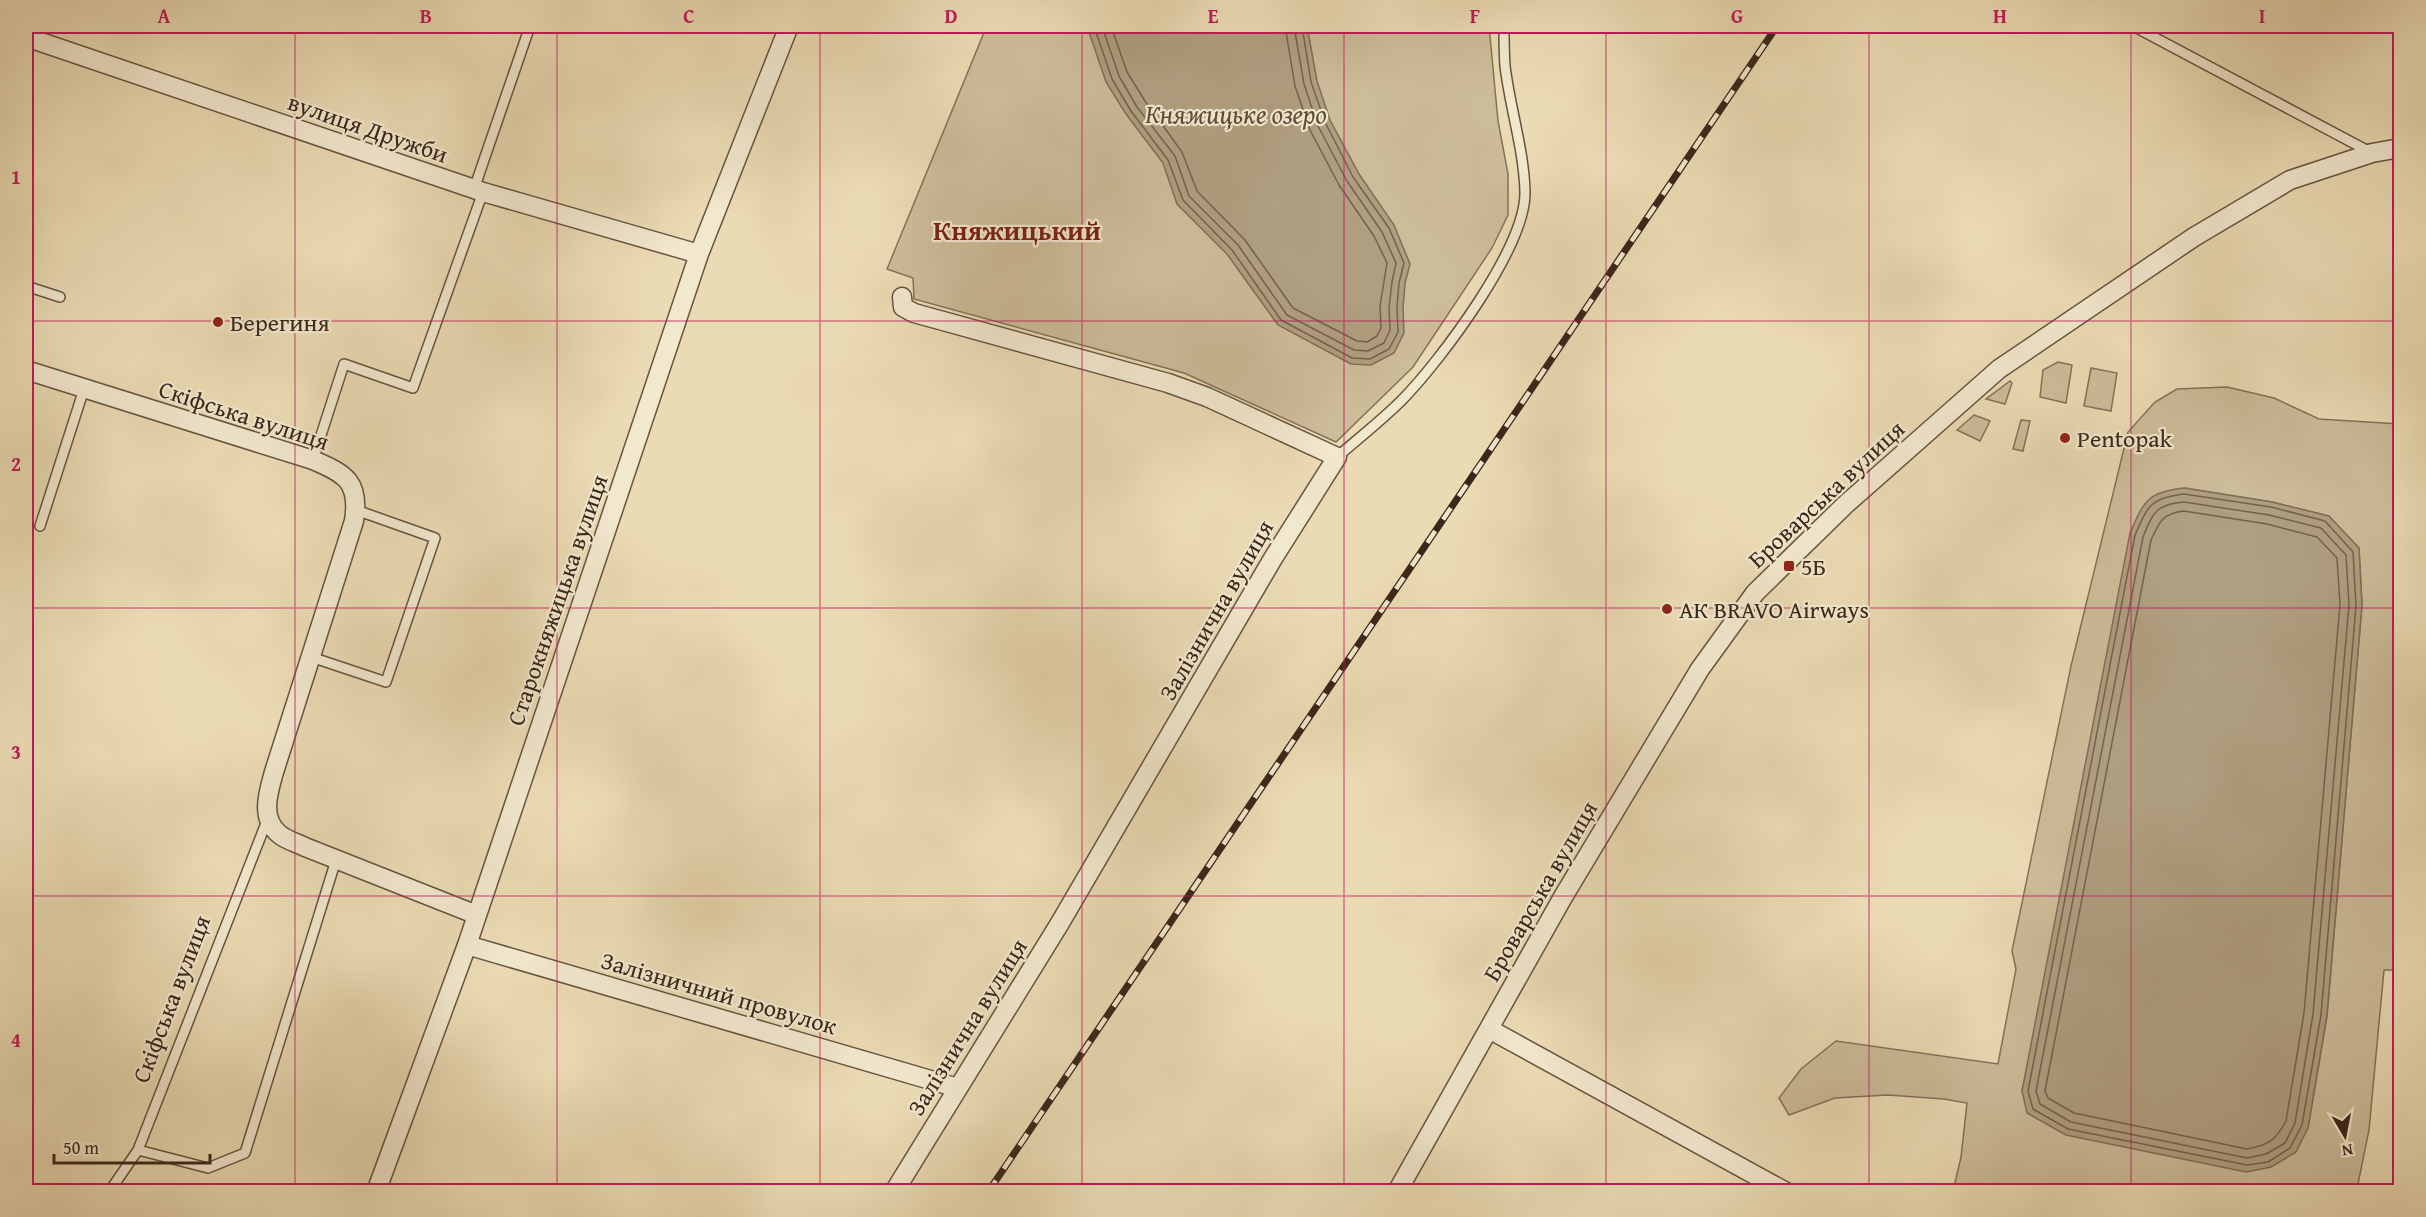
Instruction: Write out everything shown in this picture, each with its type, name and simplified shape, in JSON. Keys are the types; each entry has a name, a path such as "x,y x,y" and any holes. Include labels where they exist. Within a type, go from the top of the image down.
{"street":[{"name":"Старокняжицька вулиця","path":"376,1191 467,945 699,254 789,26"},
{"name":"вулиця Дружби","path":"26,37 479,191 699,254"},
{"name":"Броварська вулиця","path":"1397,1191 1569,887 1700,669 1755,593 1845,505 1999,369 2194,237 2290,180 2372,153 2400,148"},
{"path":"902,297 903,306 914,313 1128,370 1207,396 1337,457"},
{"name":"Скіфська вулиця","path":"26,370 313,460 337,470 351,484 357,501 356,510 266,799 268,818"},
{"name":"Залізнична вулиця","path":"894,1191 1060,923 1272,560 1337,457"},
{"path":"268,818 279,834 336,860 477,915"},
{"name":"Залізничний провулок","path":"467,945 958,1088"},
{"path":"1489,1029 1786,1191"}],"lane":[{"path":"313,460 344,364 413,388 479,191 530,26"},
{"path":"1337,457 1388,414 1426,372 1468,315 1517,233 1523,214 1525,193 1505,65 1504,26"},
{"path":"2133,26 2372,153"},
{"path":"26,286 60,297"},
{"path":"40,526 84,389"},
{"path":"311,657 386,682 435,538 356,510"},
{"name":"Скіфська вулиця","path":"109,1191 138,1150 268,818"},
{"path":"138,1150 208,1168 245,1153 336,860"}],"shaded area":[{"path":"983,26 1489,26 1498,121 1508,174 1508,215 1492,248 1413,367 1336,442 1184,373 914,299 913,278 887,269 983,35"},
{"path":"2058,362 2072,365 2066,403 2040,397 2043,370"},
{"path":"2091,368 2117,373 2111,411 2084,406"},
{"path":"2010,381 2012,383 2005,404 1986,399"},
{"path":"2227,387 2274,398 2319,419 2400,424 2400,970 2384,970 2369,1130 2357,1189 2352,1192 2037,1192 1954,1187 1961,1157 1967,1103 1888,1095 1835,1098 1789,1115 1779,1098 1801,1069 1836,1041 1998,1064 2016,969 2012,951 2071,666 2128,432 2155,402 2177,389","holes":["2184,488 2272,502 2328,516 2359,548 2362,605 2327,1016 2308,1128 2022,1091"]},
{"path":"1974,415 1990,421 1980,441 1957,430"},
{"path":"2021,420 2030,421 2023,451 2013,449"}],"water":[{"name":"Княжицьке озеро","path":"1087,26 1307,26 1317,81 1330,120 1359,174 1394,225 1410,264 1405,283 1404,333 1394,353 1371,365 1351,364 1278,325 1227,254 1177,204 1163,163 1126,114 1106,82"},
{"path":"2184,488 2272,502 2329,516 2359,548 2362,605 2327,1015 2308,1128 2296,1152 2271,1167 2246,1172 2066,1135 2027,1113 2022,1091 2130,533 2148,500 2162,492"}],"railway":[{"path":"988,1192 1777,26"}],"place":[{"name":"Берегиня","path":"218,322"},
{"name":"Pentopak","path":"2065,438"},
{"name":"5Б","path":"1789,566"},
{"name":"АК BRAVO Airways","path":"1667,609"}],"district":[{"name":"Княжицький","path":"1017,230"}]}
